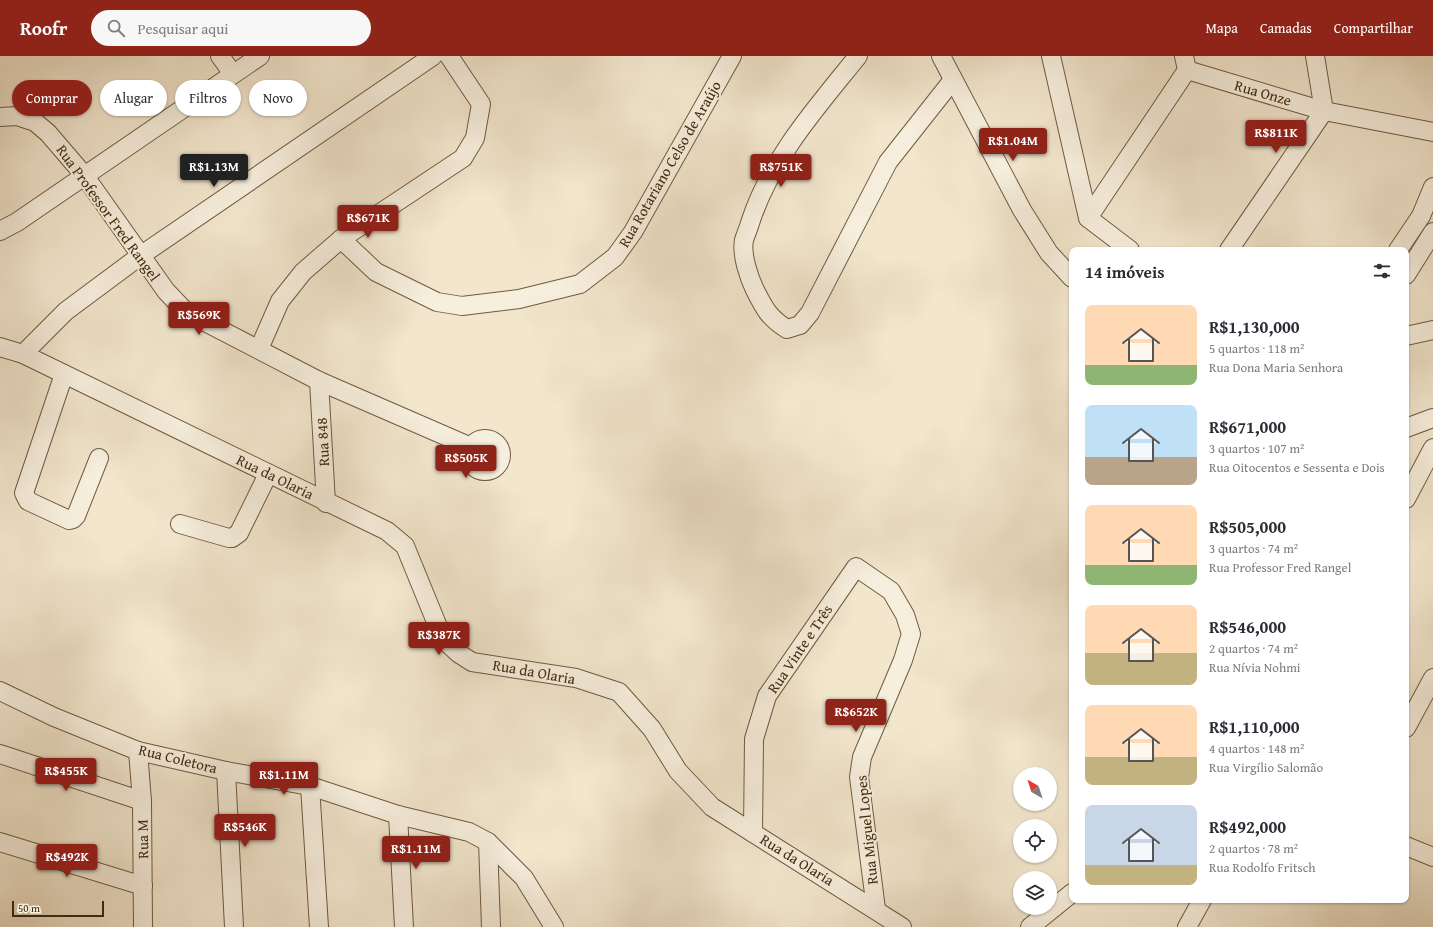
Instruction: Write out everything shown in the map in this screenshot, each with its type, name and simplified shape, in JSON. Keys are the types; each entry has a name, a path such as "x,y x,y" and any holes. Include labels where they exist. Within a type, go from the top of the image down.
{"street":[{"path":"220,56 233,74"},
{"path":"0,231 17,222 260,56"},
{"path":"22,354 66,311 140,256 433,56"},
{"path":"259,349 280,301 303,272 341,239 464,158 475,138 481,104 449,56"},
{"name":"Rua Rotariano Celso de Araújo","path":"341,239 376,272 437,302 462,306 519,299 580,284 615,257 633,232 732,56"},
{"path":"858,56 802,127 773,170 756,206 744,242 748,274 765,310 775,321 787,329 800,326 810,313 888,162 952,81"},
{"path":"941,56 952,81 1022,210 1049,253 1069,275"},
{"path":"1051,56 1088,218 1126,247"},
{"path":"1230,247 1324,111 1315,56"},
{"path":"1088,218 1185,63"},
{"name":"Rua Onze","path":"1185,63 1324,111 1433,132"},
{"name":"Rua Professor Fred Rangel","path":"0,117 17,116 35,122 48,133 84,175 166,291 186,312 319,381 471,447"},
{"path":"1400,247 1421,216 1433,187"},
{"path":"1409,270 1433,232"},
{"path":"1409,335 1433,330"},
{"name":"Rua da Olaria","path":"0,347 22,354 64,374 265,481 326,503 387,531 404,546 443,639 458,653 472,662 576,678 619,692 652,729 678,771 712,806 876,909 902,927"},
{"path":"64,374 24,493 25,498 28,501 70,520 74,519 99,458"},
{"name":"Rua 848","path":"319,381 326,503"},
{"path":"1409,427 1433,418"},
{"path":"1409,493 1433,448"},
{"path":"180,524 232,538 239,533 265,481"},
{"name":"Rua Vinte e Três","path":"753,833 754,739 767,696 856,567"},
{"name":"Rua Miguel Lopes","path":"856,567 891,591 905,615 911,634 903,660 862,758 859,777 876,909"},
{"path":"1409,722 1433,678"},
{"name":"Rua Coletora","path":"0,691 54,716 138,751 310,786 398,815 469,832 488,842 524,878 554,927"},
{"name":"Rua M","path":"138,751 142,801 144,927"},
{"path":"0,754 142,801"},
{"path":"226,770 234,927"},
{"path":"310,786 319,927"},
{"path":"398,815 404,927"},
{"path":"0,842 143,886"},
{"path":"488,842 491,927"},
{"path":"1409,847 1433,857"},
{"path":"1030,927 1069,896"},
{"path":"1189,924 1200,903"}]}
